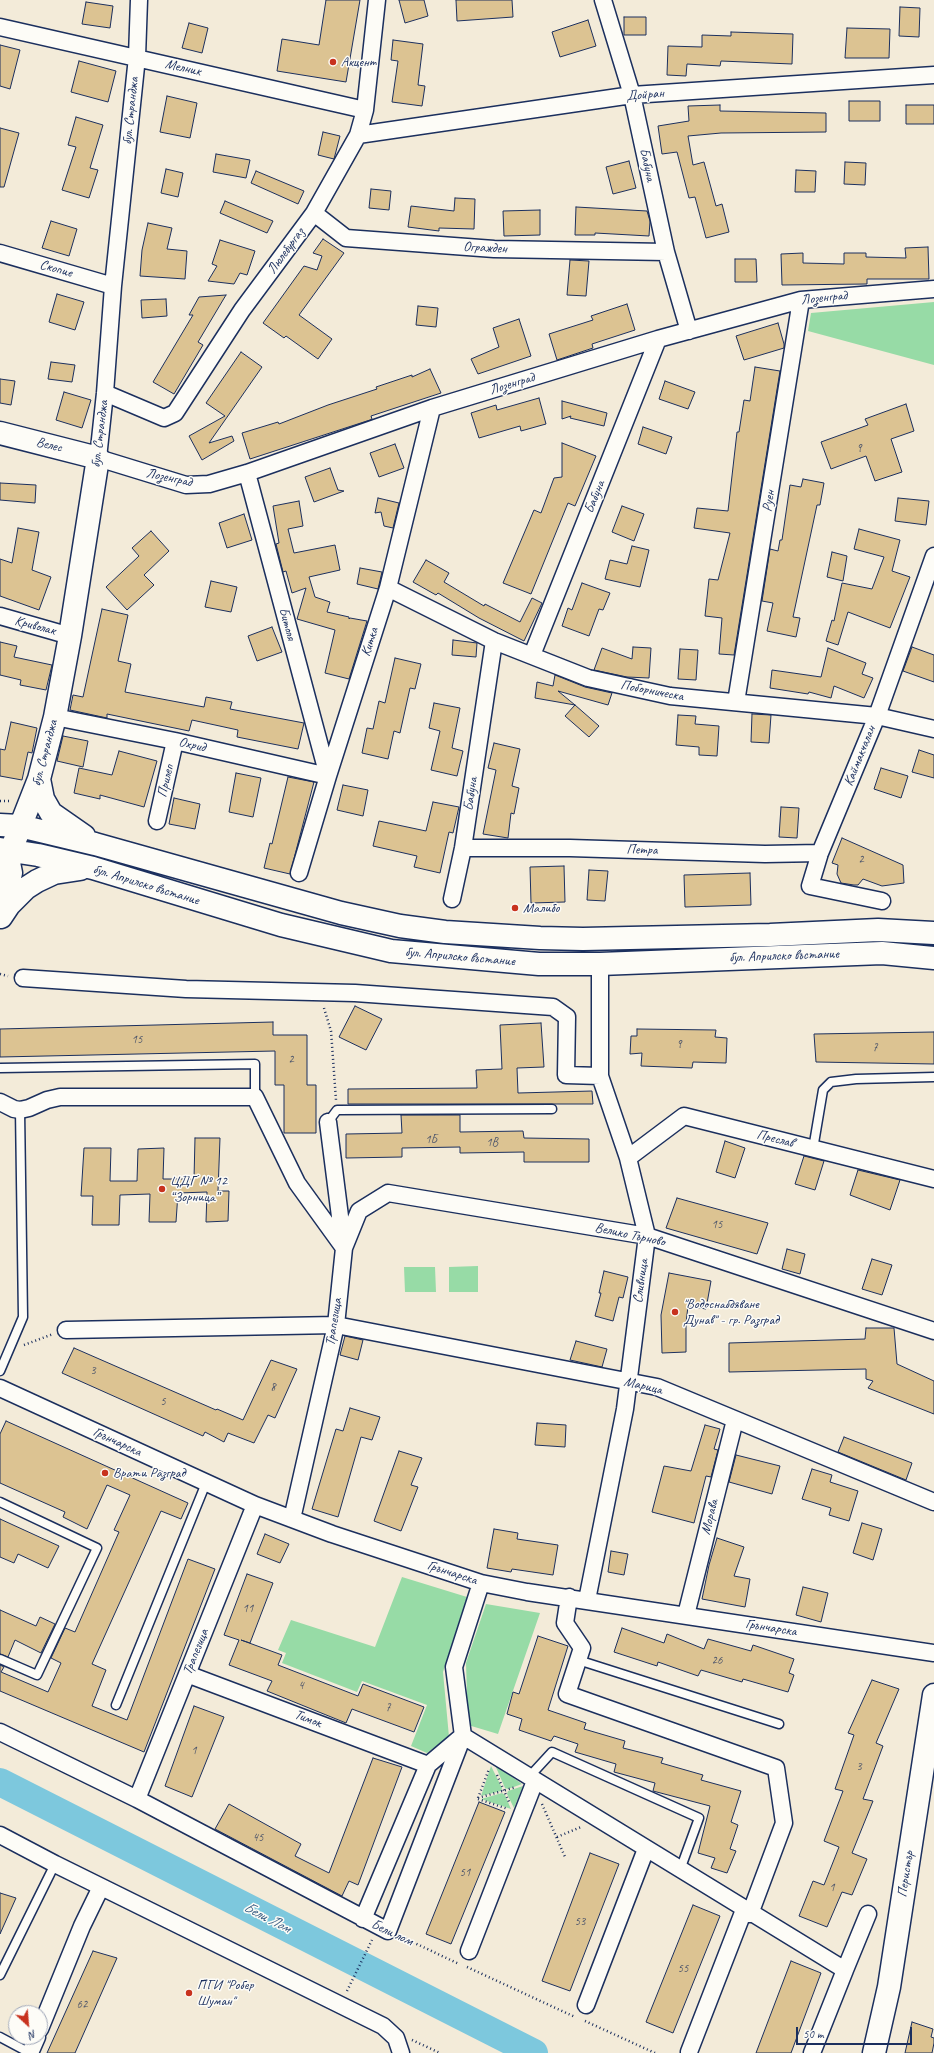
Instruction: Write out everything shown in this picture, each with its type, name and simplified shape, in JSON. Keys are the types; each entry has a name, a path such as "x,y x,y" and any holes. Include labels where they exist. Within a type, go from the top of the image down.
{"street":[{"name":"бул. Странджа","path":"0,904 11,873 5,855 10,826 39,779 54,718 70,636 98,458 105,392 113,286 137,57 139,0"},
{"name":"Люлебургаз","path":"105,392 164,418 175,413 242,310 314,212 358,135 365,110 377,0"},
{"name":"Бабуна","path":"603,0 632,96 666,252 689,331"},
{"name":"Мелник","path":"0,27 365,110"},
{"name":"Дойран","path":"358,135 632,96 934,75"},
{"name":"Огражден","path":"314,212 346,238 494,249 666,252"},
{"name":"Скопие","path":"0,253 113,286"},
{"name":"Лозенград","path":"98,458 186,485 209,484 247,473 432,408 658,339 801,300 934,289"},
{"name":"Руен","path":"736,702 801,300"},
{"name":"Бабуна","path":"532,655 658,339"},
{"name":"Китка","path":"300,873 328,776 388,588 432,408"},
{"name":"Велес","path":"0,433 98,458"},
{"name":"Битоля","path":"247,473 328,776"},
{"name":"Каймакчалан","path":"882,901 810,886 820,853 877,716 934,556"},
{"name":"Поборническа","path":"388,588 494,641 588,678 670,696 877,716 934,729"},
{"name":"Криволак","path":"0,616 70,636"},
{"name":"Бабуна","path":"452,899 463,848 494,641"},
{"name":"Охрид","path":"54,718 175,741 328,776"},
{"name":"Прилеп","path":"157,820 175,741"},
{"path":"39,779 43,799 51,813 94,844"},
{"name":"бул. Априлско въстание","path":"10,826 94,844 341,914 400,926 445,932 540,938 584,939 770,935 878,930 934,932"},
{"name":"Петра","path":"463,848 570,848 764,854 820,853"},
{"name":"бул. Априлско въстание","path":"5,855 93,868 281,926 391,951 539,964 600,964 882,953 934,958"},
{"path":"0,918 20,894 37,881 54,873 71,869 93,868"},
{"name":"Сливница","path":"587,1600 625,1409 627,1382 647,1236 628,1158 600,1076 600,964"},
{"path":"23,978 186,988 355,993 553,1007 567,1017 566,1075 600,1076"},
{"path":"0,1102 14,1109 20,1110 60,1097 255,1097 297,1183 344,1248"},
{"name":"Трапезица","path":"292,1519 336,1325 344,1248 333,1116"},
{"name":"Преслав","path":"628,1158 684,1116 934,1179"},
{"name":"Велико Търново","path":"344,1248 359,1211 388,1194 647,1236 934,1331"},
{"name":"Марица","path":"66,1330 336,1325 657,1387 934,1502"},
{"name":"Грънчарска","path":"0,1388 255,1505 332,1534 481,1583 569,1598 934,1653"},
{"name":"Морава","path":"686,1615 735,1420"},
{"name":"Трапезица","path":"137,1799 255,1505"},
{"path":"383,1929 462,1736 454,1667 481,1583"},
{"path":"569,1598 565,1623 582,1648 567,1694 776,1768 784,1823 689,2052"},
{"name":"Тимок","path":"187,1674 428,1765"},
{"name":"Перистър","path":"874,2053 889,1987 934,1695"},
{"name":"Бели лом","path":"0,1732 137,1799 383,1929"},
{"path":"462,1736 489,1756 532,1779 747,1912 845,1970"},
{"path":"363,1919 428,1765 462,1736"},
{"path":"469,1951 532,1779"},
{"path":"0,1835 55,1864 383,2026 396,2038 401,2053"},
{"path":"586,2005 646,1850"},
{"path":"48,2009 82,1926 101,1886"},
{"path":"812,2053 868,1914"}],"lane":[{"path":"0,1068 255,1064 255,1097"},
{"path":"813,1149 823,1090 831,1082 856,1079 934,1077"},
{"path":"333,1116 552,1109"},
{"path":"0,1371 23,1317 20,1110"},
{"path":"116,1705 206,1483"},
{"path":"0,1502 97,1548 38,1675 0,1659"},
{"path":"578,1660 779,1724"},
{"path":"532,1779 552,1752 699,1818 680,1870"},
{"path":"0,1975 55,1864"},
{"path":"0,2037 30,2053"}],"path":[{"path":"319,992 331,1031 333,1116"},
{"path":"8,1351 66,1330"},
{"path":"478,1798 513,1811 489,1756"},
{"path":"478,1798 489,1756"},
{"path":"478,1798 504,1791 532,1779 565,1857"},
{"path":"557,1837 599,1820"},
{"path":"340,2004 383,1929"},
{"name":"Бели лом","path":"383,1929 655,2053"}],"green space":[{"path":"934,302 934,365 808,331 811,313"},
{"path":"478,1266 478,1292 449,1292 449,1267"},
{"path":"404,1267 435,1267 436,1292 405,1292"},
{"path":"402,1577 467,1597 443,1672 449,1737 427,1753 411,1746 427,1705 362,1681 357,1692 282,1663 286,1653 278,1650 291,1620 375,1647"},
{"path":"486,1604 540,1613 498,1734 468,1725 466,1663"},
{"path":"495,1765 522,1784 508,1789 505,1788"},
{"path":"491,1766 502,1788 501,1791 481,1796"},
{"path":"523,1786 514,1808 507,1794 508,1791"},
{"path":"502,1793 505,1795 511,1809 481,1799"}],"building":[{"path":"326,0 360,0 346,82 277,71 282,39 319,45"},
{"path":"399,0 424,0 428,16 405,23"},
{"path":"456,0 512,0 513,17 457,21"},
{"path":"86,2 113,6 110,28 82,24"},
{"path":"900,7 920,8 919,37 899,36"},
{"path":"624,17 646,17 646,35 624,35"},
{"path":"588,20 596,46 560,57 552,32"},
{"path":"189,23 208,28 202,53 182,48"},
{"path":"847,28 890,29 889,58 845,58"},
{"path":"731,32 793,34 792,64 721,61 720,66 687,64 686,76 667,75 668,46 702,47 702,35 731,36"},
{"path":"393,40 423,44 418,85 425,86 422,106 392,102 398,61 391,60"},
{"path":"0,45 20,50 10,89 0,86"},
{"path":"79,61 116,71 108,102 71,92"},
{"path":"167,96 197,103 190,138 160,132"},
{"path":"849,101 880,101 880,121 849,121"},
{"path":"720,105 720,111 826,113 826,132 721,133 688,136 693,165 704,162 716,206 722,204 729,232 706,238 695,197 689,198 677,152 662,154 658,126 689,121 688,106"},
{"path":"906,105 934,105 934,124 906,124"},
{"path":"76,117 103,125 90,168 98,170 89,198 62,190 76,147 68,145"},
{"path":"0,128 19,133 4,187 0,187"},
{"path":"323,132 340,136 334,159 318,155"},
{"path":"216,154 250,160 246,178 213,172"},
{"path":"629,161 636,188 613,194 606,167"},
{"path":"845,162 866,163 865,185 844,184"},
{"path":"166,169 183,173 178,197 161,193"},
{"path":"796,170 816,171 815,192 795,192"},
{"path":"256,171 304,191 298,204 251,183"},
{"path":"371,189 391,191 389,210 369,208"},
{"path":"455,198 475,199 474,229 439,228 439,231 408,227 411,206 454,211"},
{"path":"225,201 273,221 267,233 220,213"},
{"path":"576,207 647,211 650,221 649,236 595,233 595,235 575,235"},
{"path":"540,210 540,235 504,236 503,211"},
{"path":"51,221 77,229 69,256 42,248"},
{"path":"148,223 172,228 167,249 187,251 185,279 140,276 142,250"},
{"path":"323,239 344,253 299,315 332,339 318,359 286,336 284,338 263,323 304,266 317,270 322,256 313,253"},
{"path":"220,240 255,251 247,275 240,273 234,284 208,281 217,266 212,264"},
{"path":"928,247 929,279 867,279 867,284 782,285 781,254 803,253 803,263 844,264 844,253 866,253 866,257 906,258 905,248"},
{"path":"735,259 756,259 757,282 735,282"},
{"path":"570,260 589,261 586,296 567,295"},
{"path":"57,294 84,302 75,330 49,322"},
{"path":"226,295 198,342 203,345 174,394 153,382 193,315 189,315 199,297"},
{"path":"166,299 167,316 142,318 141,300"},
{"path":"627,304 635,330 592,344 593,348 557,360 549,334 593,320 591,316"},
{"path":"418,306 438,308 436,327 416,325"},
{"path":"519,319 531,356 478,374 471,359 499,347 493,328"},
{"path":"778,323 784,348 744,360 736,336"},
{"path":"241,352 262,367 209,443 232,436 234,441 202,460 189,436 225,416 206,403"},
{"path":"51,362 75,365 72,382 48,379"},
{"path":"755,367 780,371 734,655 719,654 722,618 705,616 709,579 718,580 730,533 694,528 697,508 728,511 737,432 739,432 744,400 750,401"},
{"path":"430,369 441,393 371,416 372,419 370,420 250,459 242,433 278,422 279,424 328,405 377,389 376,387 412,375 412,377"},
{"path":"0,379 15,381 11,405 0,403"},
{"path":"665,381 695,392 688,409 659,399"},
{"path":"64,392 91,400 82,428 56,420"},
{"path":"539,398 546,424 521,431 520,426 479,438 471,413 496,405 497,410"},
{"path":"562,401 607,413 604,426 570,418 571,416 562,419"},
{"path":"906,404 914,431 891,439 902,472 875,481 866,456 831,469 821,442 868,425 865,419"},
{"path":"643,427 672,437 666,454 638,444"},
{"path":"562,443 596,456 575,506 568,503 531,594 503,583 534,510 541,513 554,478 562,477"},
{"path":"395,444 404,468 379,477 370,453"},
{"path":"330,468 338,490 344,491 314,502 305,477"},
{"path":"803,479 824,483 820,505 817,505 793,617 800,618 796,637 767,631 773,603 762,601 770,549 778,551 780,540 782,540 790,485 801,487"},
{"path":"0,483 36,485 35,503 0,500"},
{"path":"378,498 399,503 393,528 384,526 381,512 375,513"},
{"path":"898,498 929,501 926,525 895,521"},
{"path":"299,501 303,526 288,529 294,553 335,545 340,570 309,577 315,597 330,602 327,612 349,617 349,619 367,621 349,679 325,673 335,630 297,619 306,588 292,593 286,571 283,572 276,544 279,543 273,506"},
{"path":"622,506 644,514 634,541 612,532"},
{"path":"244,514 252,540 227,548 219,523"},
{"path":"18,528 39,532 32,570 51,577 39,610 0,596 0,559 12,563"},
{"path":"859,529 900,540 892,571 910,577 890,628 848,612 838,645 826,641 832,620 834,621 842,583 872,589 884,557 854,549"},
{"path":"151,531 169,551 144,575 154,585 127,610 106,587 139,556 132,548"},
{"path":"632,546 649,550 640,587 605,579 610,560 627,564"},
{"path":"832,552 847,556 843,581 827,577"},
{"path":"426,560 449,573 444,582 484,606 485,604 520,622 532,598 542,603 524,641 479,618 438,593 436,595 413,582"},
{"path":"360,568 382,572 378,589 357,584"},
{"path":"211,581 237,587 231,612 205,607"},
{"path":"582,583 610,593 603,610 599,609 589,636 562,626 568,608 572,610"},
{"path":"102,609 128,615 118,661 131,664 125,692 204,707 206,697 232,702 230,709 304,723 298,749 237,737 238,730 192,720 189,731 107,714 107,718 70,710 73,695 83,697"},
{"path":"272,627 282,652 257,661 248,636"},
{"path":"453,640 477,643 476,657 452,655"},
{"path":"0,642 17,646 14,657 52,665 46,690 20,685 21,680 0,675"},
{"path":"633,647 651,648 649,678 627,677 594,670 602,648 632,659"},
{"path":"912,647 934,655 934,682 903,671"},
{"path":"828,648 866,663 862,674 873,678 864,698 834,686 831,698 809,692 808,694 770,688 772,670 821,677"},
{"path":"680,649 698,650 696,680 678,679"},
{"path":"395,658 421,664 415,689 410,688 400,733 394,731 388,759 362,753 367,728 373,729 379,701 385,703"},
{"path":"555,675 585,687 612,693 608,705 558,691 575,705 535,698 537,682 553,686"},
{"path":"434,703 460,708 452,748 463,751 457,776 431,770 440,731 429,728"},
{"path":"575,705 599,726 589,737 565,716"},
{"path":"752,714 771,715 769,743 751,742"},
{"path":"678,715 696,716 695,724 719,726 717,756 699,755 699,747 676,745"},
{"path":"11,722 37,728 32,753 28,752 22,780 0,776 0,749 5,750"},
{"path":"63,736 88,741 83,767 57,761"},
{"path":"494,743 520,749 512,786 519,788 514,814 511,813 508,838 483,834 496,770 488,768"},
{"path":"919,750 934,755 934,778 912,772"},
{"path":"119,751 157,761 144,807 100,795 100,799 74,793 79,768 112,775"},
{"path":"881,768 908,776 901,798 874,789"},
{"path":"236,773 261,778 253,817 229,812"},
{"path":"288,777 314,782 290,874 264,868 270,843 272,844"},
{"path":"343,785 368,790 363,816 337,810"},
{"path":"174,798 200,804 195,829 169,824"},
{"path":"433,802 459,807 453,833 449,832 440,873 414,867 417,856 373,846 379,821 426,831"},
{"path":"781,807 799,808 797,838 779,837"},
{"path":"842,838 903,865 904,883 882,886 863,879 858,885 841,883 837,874 838,865 832,863"},
{"path":"564,866 565,902 531,903 530,867"},
{"path":"589,870 608,871 605,901 587,900"},
{"path":"750,873 751,905 685,907 684,875"},
{"path":"355,1006 382,1019 366,1050 339,1037"},
{"path":"273,1022 273,1035 307,1035 307,1085 316,1085 316,1133 284,1133 284,1085 275,1085 275,1051 0,1057 0,1029"},
{"path":"541,1023 544,1067 517,1068 518,1093 592,1091 593,1104 348,1104 348,1089 477,1088 476,1070 502,1069 500,1025"},
{"path":"637,1029 716,1030 715,1037 727,1038 726,1063 693,1062 692,1068 641,1066 642,1053 630,1054 631,1036 637,1036"},
{"path":"934,1032 934,1064 816,1062 814,1034"},
{"path":"401,1115 460,1115 460,1132 523,1131 524,1138 589,1139 589,1162 524,1162 524,1152 460,1153 460,1147 402,1148 402,1157 346,1158 346,1134 402,1133"},
{"path":"195,1138 220,1138 218,1191 229,1191 228,1221 206,1222 207,1192 178,1193 176,1222 149,1222 150,1194 120,1195 119,1225 92,1225 93,1196 81,1196 84,1148 111,1148 110,1181 137,1181 138,1149 164,1148 163,1179 194,1179"},
{"path":"725,1141 745,1148 735,1178 716,1172"},
{"path":"804,1156 824,1161 815,1190 795,1184"},
{"path":"858,1170 900,1180 890,1210 850,1195"},
{"path":"677,1198 768,1223 757,1254 666,1228"},
{"path":"787,1249 805,1254 800,1274 782,1269"},
{"path":"872,1259 892,1265 882,1295 862,1289"},
{"path":"604,1271 628,1277 623,1298 619,1297 613,1321 595,1316 601,1293 599,1293"},
{"name":"\"Водоснабдяване Дунав\" - гр. Разград","path":"669,1273 711,1281 706,1309 688,1306 686,1323 686,1352 662,1353 661,1315"},
{"path":"866,1328 894,1328 897,1364 934,1381 934,1414 868,1388 873,1381 866,1379 866,1369 729,1372 729,1343 865,1339"},
{"path":"345,1336 363,1340 358,1360 340,1355"},
{"path":"576,1341 607,1349 602,1367 570,1360"},
{"path":"74,1348 216,1410 217,1409 243,1420 271,1360 297,1369 275,1418 268,1415 254,1443 228,1433 224,1442 205,1432 203,1436 62,1373"},
{"path":"350,1408 380,1417 372,1440 361,1437 338,1517 312,1509 336,1429 343,1431"},
{"path":"6,1421 188,1503 181,1519 161,1511 92,1664 106,1670 92,1706 127,1720 188,1559 215,1569 144,1752 0,1691 0,1665 4,1667 1,1672 48,1692 61,1663 51,1658 65,1628 75,1632 119,1532 114,1530 130,1495 107,1485 87,1529 63,1517 65,1512 0,1483 0,1434"},
{"path":"537,1423 566,1425 565,1447 535,1445"},
{"path":"705,1425 720,1429 714,1449 718,1450 711,1477 706,1476 694,1523 652,1512 664,1466 691,1471"},
{"path":"844,1437 912,1463 906,1480 838,1452"},
{"path":"399,1451 422,1458 411,1485 418,1487 401,1531 374,1521"},
{"path":"736,1455 780,1466 772,1494 729,1482"},
{"path":"812,1469 832,1475 830,1482 858,1491 849,1521 829,1515 831,1508 802,1499"},
{"path":"0,1519 59,1546 48,1568 18,1554 14,1563 0,1557"},
{"path":"862,1523 882,1529 873,1560 853,1553"},
{"path":"494,1529 518,1533 517,1539 558,1545 553,1575 512,1569 511,1572 487,1568"},
{"path":"265,1534 289,1544 280,1563 257,1554"},
{"path":"717,1538 744,1547 734,1576 750,1579 745,1607 702,1599 709,1565"},
{"path":"611,1551 628,1554 624,1575 608,1572"},
{"path":"247,1574 273,1583 250,1643 241,1640 282,1655 278,1665 358,1696 363,1684 424,1707 414,1732 352,1709 346,1723 267,1691 272,1681 229,1665 239,1640 224,1635"},
{"path":"803,1587 828,1593 821,1622 796,1615"},
{"path":"0,1610 36,1626 40,1617 55,1624 41,1653 15,1640 8,1657 0,1654"},
{"path":"622,1628 664,1643 667,1634 704,1649 708,1639 751,1651 753,1645 794,1659 789,1673 794,1675 788,1692 743,1679 742,1682 701,1670 698,1676 658,1662 657,1666 614,1652"},
{"path":"538,1636 568,1646 548,1710 586,1723 584,1729 625,1741 623,1748 663,1758 661,1763 703,1775 701,1780 741,1791 731,1822 738,1825 730,1849 736,1851 727,1873 711,1868 715,1858 698,1853 710,1806 653,1791 655,1783 614,1772 616,1764 575,1752 578,1744 554,1736 551,1741 519,1730 522,1719 507,1714 513,1692 519,1694"},
{"path":"872,1680 899,1689 876,1743 883,1746 863,1799 873,1801 852,1853 867,1859 852,1895 842,1892 827,1927 799,1916 813,1881 824,1885 839,1847 824,1841 843,1791 835,1789 854,1735 848,1733"},
{"path":"194,1706 224,1717 192,1797 165,1786"},
{"path":"373,1758 402,1767 358,1885 349,1881 342,1896 215,1829 229,1804 301,1844 295,1856 329,1873"},
{"path":"479,1802 505,1812 451,1944 426,1934"},
{"path":"590,1853 619,1864 570,1991 542,1981"},
{"path":"0,1893 16,1898 0,1934"},
{"path":"693,1905 720,1916 673,2033 646,2022"},
{"path":"93,1951 117,1958 75,2053 47,2053"},
{"path":"791,1961 821,1973 791,2053 756,2053"},
{"path":"912,2022 933,2029 931,2037 934,2038 932,2053 905,2053"}],"waterway":[{"name":"Бели Лом","path":"0,1782 534,2053"}],"place":[{"name":"Акцент","path":"333,62"},
{"name":"Малибо","path":"515,908"},
{"name":"ЦДГ № 12 “Зорница”","path":"162,1189"},
{"name":"\"Водоснабдяване Дунав\" - гр. Разград","path":"675,1312"},
{"name":"Врати Разград","path":"105,1473"},
{"name":"ПГИ \"Робер Шуман\"","path":"189,1993"}]}
